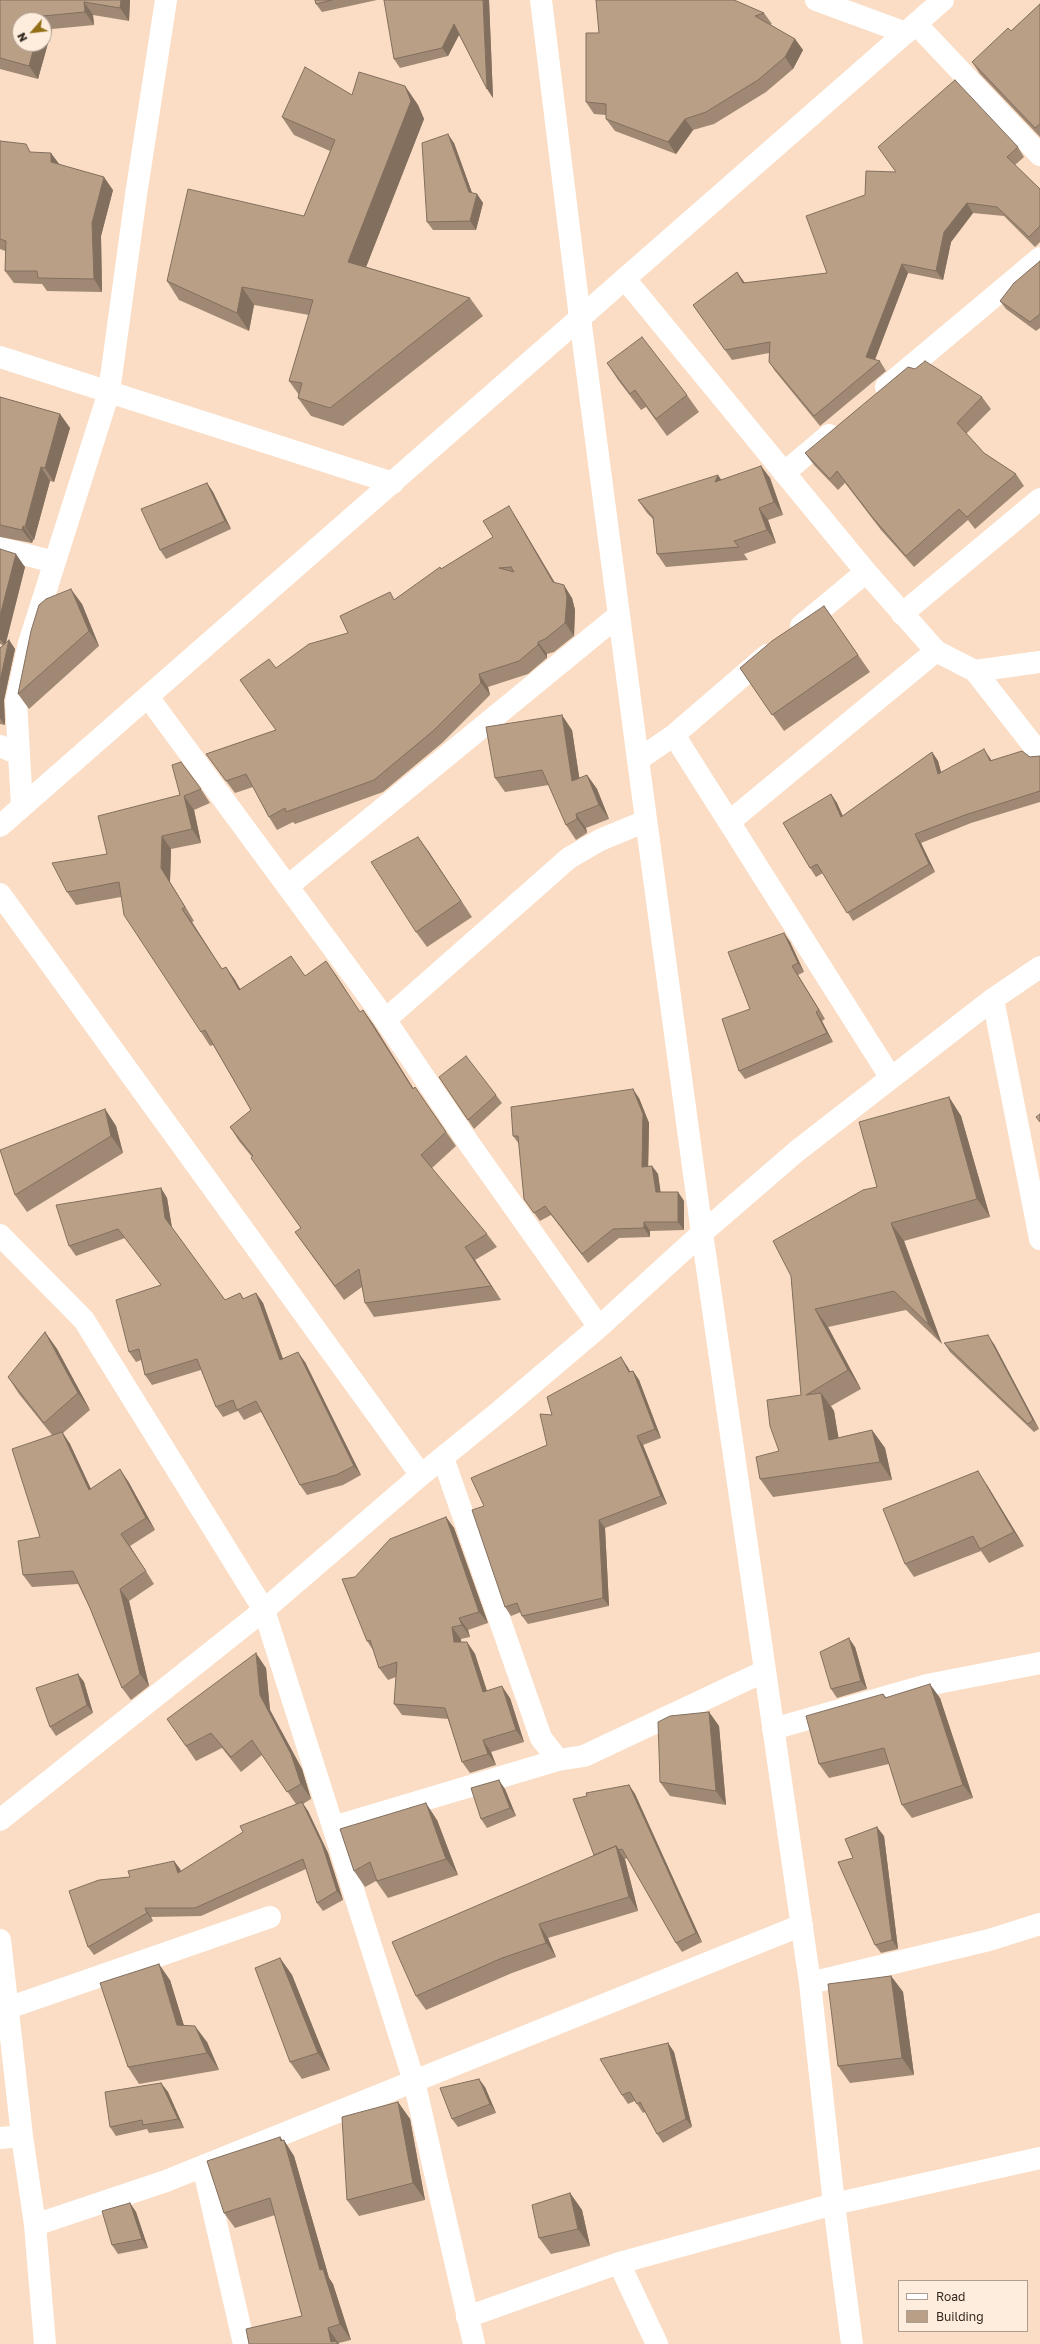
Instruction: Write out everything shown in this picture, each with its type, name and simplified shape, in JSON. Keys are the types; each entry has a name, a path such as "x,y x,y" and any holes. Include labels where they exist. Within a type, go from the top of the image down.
{"street":[{"path":"22,806 9,750 16,702 30,643 54,562 109,392 136,195 166,0"},
{"path":"541,0 580,318 646,821 702,1233 810,1983 834,2204 852,2344"},
{"path":"816,0 911,28 1040,155"},
{"path":"0,826 943,0"},
{"path":"870,401 1040,258"},
{"path":"625,279 902,614 936,652 975,671 1040,754"},
{"path":"0,357 393,482"},
{"path":"784,473 845,422"},
{"path":"902,614 1040,499"},
{"path":"0,548 54,562"},
{"path":"638,760 674,735 866,572"},
{"path":"288,886 619,615"},
{"path":"729,822 936,652"},
{"path":"975,671 1040,662"},
{"path":"148,697 385,1020 599,1327"},
{"path":"674,735 892,1078"},
{"path":"385,1020 569,858 600,840 646,821"},
{"path":"0,894 421,1475"},
{"path":"0,1820 264,1610 421,1475 599,1327 702,1233 797,1151 993,1000 1040,967"},
{"path":"993,1000 1032,1161 1040,1239"},
{"path":"0,1235 84,1320 264,1610 414,2081 474,2344"},
{"path":"443,1458 541,1738 558,1760"},
{"path":"773,1729 928,1685 1040,1663"},
{"path":"333,1827 558,1760 584,1756 765,1671"},
{"path":"8,2008 270,1917"},
{"path":"810,1983 989,1940 1040,1924"},
{"path":"35,2225 203,2166 802,1925"},
{"path":"0,1940 22,2136 35,2225 45,2344"},
{"path":"0,2138 22,2136"},
{"path":"468,2317 619,2263 834,2204 1040,2158"},
{"path":"203,2166 244,2344"},
{"path":"619,2263 657,2344"}],"building":[{"path":"0,0 121,0 120,8 84,2 85,12 52,15 52,12 12,12 12,52 33,52 29,66 0,58"},
{"path":"315,0 332,0 316,4"},
{"path":"384,0 483,0 487,89 454,24 442,48 394,59"},
{"path":"596,0 734,0 764,13 755,16 795,39 785,57 758,80 706,112 685,119 668,142 606,119 606,104 586,102 586,33 599,33"},
{"path":"1040,4 1040,124 1035,128 972,62 1008,28 1011,31"},
{"path":"305,67 352,95 359,72 405,86 411,101 348,262 470,298 330,408 298,398 302,383 289,381 313,300 242,287 237,313 167,281 188,189 304,216 335,140 282,117"},
{"path":"955,80 1018,147 1007,157 1040,189 1040,226 1029,237 997,207 967,203 944,232 936,271 902,264 866,357 880,361 814,416 769,362 770,342 725,350 693,305 737,272 743,283 827,273 806,216 865,195 866,171 896,172 878,147"},
{"path":"448,134 469,192 477,194 470,221 427,222 422,143"},
{"path":"0,141 26,144 30,152 51,153 51,162 104,177 92,223 94,279 38,278 37,271 5,271 6,241 0,239"},
{"path":"1040,261 1040,314 1030,322 1000,301 1014,283"},
{"path":"642,337 687,395 656,419 635,390 630,394 607,363"},
{"path":"925,361 982,397 957,423 984,453 1016,474 967,517 959,509 906,556 873,518 837,471 830,479 805,453 908,367 915,369"},
{"path":"0,397 60,414 45,468 41,467 25,527 23,526 22,530 0,525"},
{"path":"761,466 774,502 759,508 767,530 734,541 739,547 657,554 653,517 638,500 718,475 715,482"},
{"path":"207,483 225,521 160,550 141,509"},
{"path":"509,506 553,582 564,585 567,597 565,623 545,639 538,642 538,645 519,661 479,674 481,683 433,731 374,780 286,812 285,808 269,817 246,774 226,781 206,754 276,730 240,680 269,659 276,668 309,644 348,633 340,616 390,592 394,600 440,567 441,569 493,537 483,521","holes":["511,567 514,572 499,568"]},
{"path":"0,549 16,554 0,616"},
{"path":"71,589 89,631 18,694 31,631 39,605 46,599"},
{"path":"824,606 858,655 772,715 740,668 772,641"},
{"path":"9,640 0,681 0,648"},
{"path":"562,715 572,781 587,775 599,805 576,814 577,819 566,825 542,770 495,778 486,727"},
{"path":"984,749 990,761 1022,751 1030,757 1040,756 1040,791 965,815 915,834 929,864 847,913 817,864 810,868 783,823 831,794 841,817 932,752 938,774"},
{"path":"181,762 201,789 184,796 192,829 162,836 161,868 185,907 182,909 222,969 226,967 239,990 291,956 305,976 326,961 360,1012 363,1010 413,1089 415,1087 446,1132 421,1155 487,1234 465,1247 491,1286 365,1303 359,1269 335,1286 295,1232 301,1228 251,1158 253,1156 230,1127 251,1110 205,1030 201,1032 124,915 119,882 67,892 52,863 107,854 98,816 180,795 172,765"},
{"path":"418,837 461,901 416,932 371,862"},
{"path":"784,933 798,963 792,966 819,1010 816,1012 827,1033 739,1071 722,1019 750,1009 728,952"},
{"path":"466,1056 496,1095 468,1120 439,1077"},
{"path":"633,1089 643,1114 642,1167 652,1166 656,1192 678,1192 678,1222 644,1222 644,1228 613,1229 582,1254 545,1206 534,1213 524,1199 518,1136 513,1136 511,1107"},
{"path":"949,1097 977,1199 891,1223 929,1325 894,1291 815,1309 848,1370 806,1395 821,1393 829,1440 872,1430 880,1462 760,1479 756,1457 779,1451 770,1426 767,1400 801,1395 791,1276 773,1241 863,1190 877,1187 859,1122"},
{"path":"105,1109 111,1136 15,1195 0,1150"},
{"path":"1040,1114 1040,1122 1036,1117"},
{"path":"161,1188 165,1218 225,1300 240,1293 243,1299 256,1293 280,1360 298,1352 354,1466 336,1475 300,1485 256,1401 237,1410 233,1400 216,1407 197,1359 145,1375 139,1349 129,1352 116,1300 161,1285 118,1229 69,1246 56,1205"},
{"path":"45,1332 78,1393 44,1423 8,1377"},
{"path":"988,1335 1033,1420 1028,1424 944,1343"},
{"path":"621,1357 629,1372 633,1371 655,1429 637,1436 661,1496 599,1520 603,1598 522,1616 517,1603 505,1607 472,1510 484,1506 471,1478 547,1445 540,1414 552,1415 547,1397"},
{"path":"62,1432 89,1490 120,1469 146,1518 121,1534 146,1571 120,1589 140,1674 122,1688 90,1608 73,1571 23,1575 18,1541 40,1537 12,1449"},
{"path":"978,1471 1014,1532 980,1549 973,1536 905,1564 883,1509"},
{"path":"446,1517 479,1612 459,1618 462,1625 452,1627 454,1642 467,1642 483,1692 502,1686 516,1730 483,1740 488,1754 462,1762 445,1708 394,1704 397,1662 379,1668 370,1640 367,1641 342,1579 355,1577 390,1539"},
{"path":"849,1638 861,1681 831,1689 820,1652"},
{"path":"256,1653 260,1695 291,1754 301,1784 287,1792 252,1740 231,1757 211,1733 186,1746 167,1719"},
{"path":"78,1674 87,1705 50,1727 36,1688"},
{"path":"930,1684 963,1785 902,1805 884,1748 819,1764 806,1716 883,1694 885,1698"},
{"path":"709,1712 716,1791 660,1782 658,1722 670,1716"},
{"path":"499,1780 510,1808 481,1819 471,1788"},
{"path":"629,1785 696,1933 676,1943 622,1849 619,1850 616,1846 594,1855 573,1799 587,1796 586,1793"},
{"path":"302,1802 322,1844 337,1891 317,1903 303,1859 195,1908 145,1908 147,1913 88,1947 69,1891 99,1880 130,1877 128,1871 174,1861 178,1873 243,1832 240,1826"},
{"path":"426,1803 446,1859 377,1881 370,1862 354,1871 340,1829"},
{"path":"877,1827 892,1940 875,1945 838,1862 853,1858 845,1839"},
{"path":"616,1846 629,1897 539,1924 546,1943 502,1958 416,1996 392,1942"},
{"path":"280,1958 318,2053 290,2062 255,1968"},
{"path":"159,1964 177,2025 195,2026 207,2053 128,2067 100,1983"},
{"path":"891,1976 902,2058 838,2066 828,1984"},
{"path":"668,2043 686,2119 657,2134 640,2102 637,2104 630,2092 622,2095 600,2059"},
{"path":"479,2079 490,2104 452,2119 440,2088"},
{"path":"161,2083 178,2119 143,2125 142,2120 110,2127 105,2092"},
{"path":"398,2102 413,2183 347,2200 342,2117"},
{"path":"280,2137 281,2141 284,2140 320,2270 323,2269 340,2324 328,2328 331,2342 337,2341 337,2344 249,2344 246,2329 302,2316 270,2198 224,2213 207,2161"},
{"path":"570,2193 578,2229 539,2238 532,2205"},
{"path":"130,2203 142,2239 112,2245 102,2211"}]}
